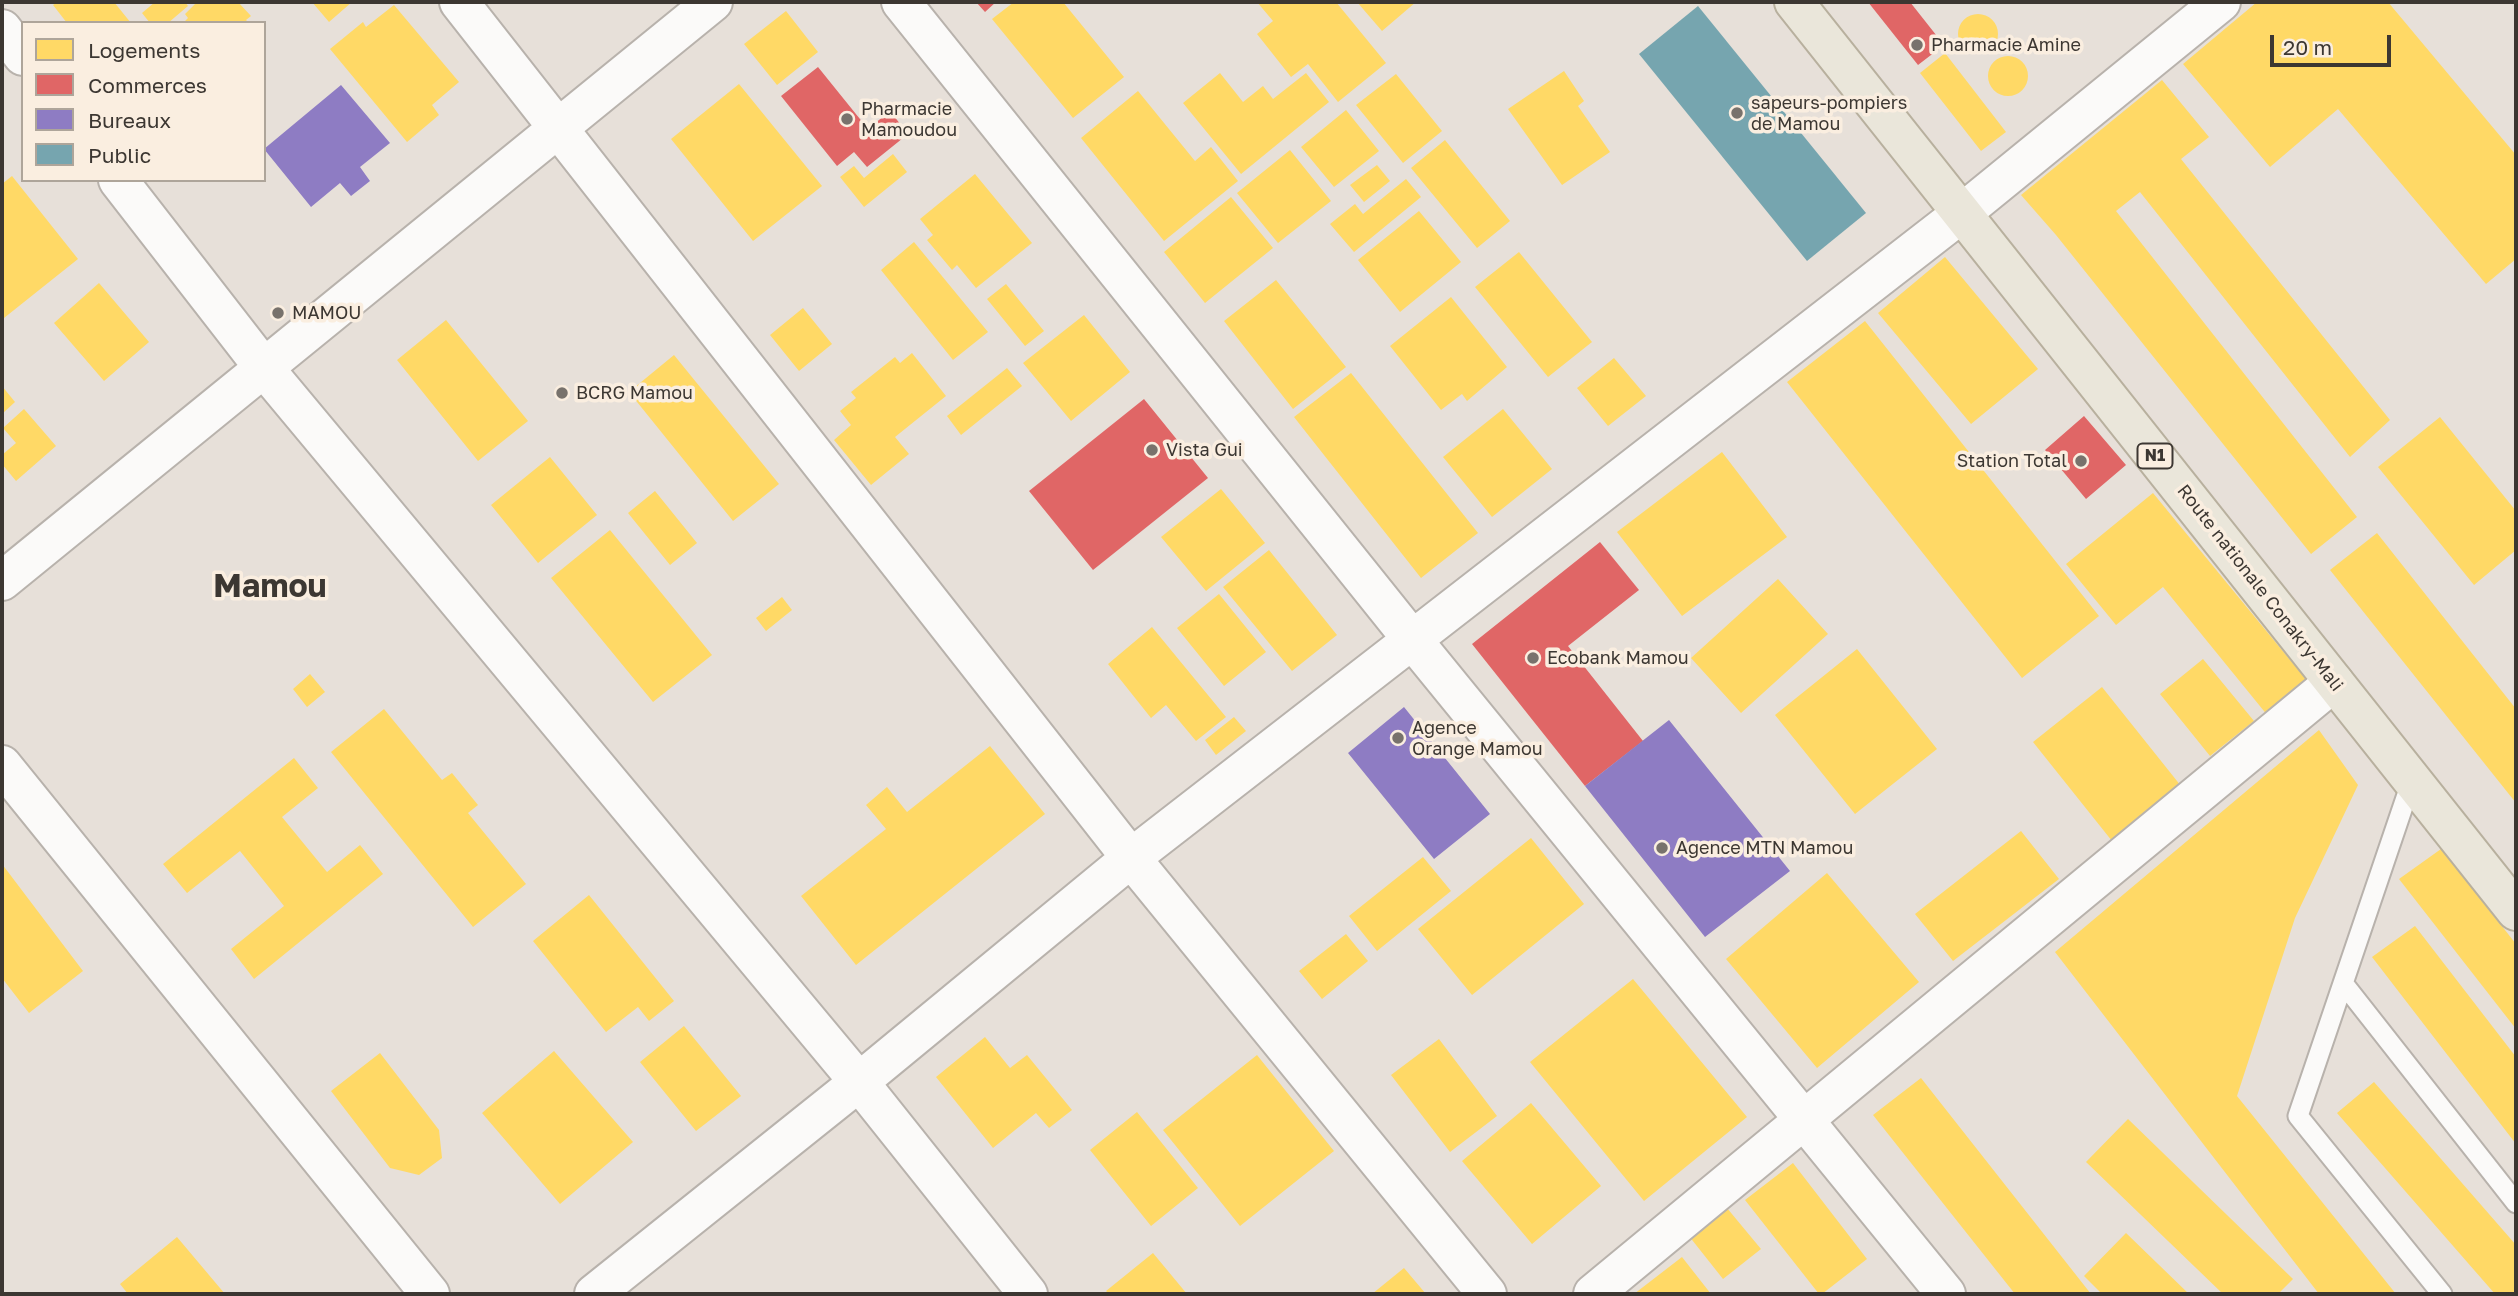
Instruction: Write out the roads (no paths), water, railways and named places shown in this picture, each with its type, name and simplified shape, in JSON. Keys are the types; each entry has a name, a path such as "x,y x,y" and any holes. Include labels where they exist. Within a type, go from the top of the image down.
{"highway":[{"name":"Route nationale Conakry-Mali","path":"1794,2 2516,911"}],"street":[{"path":"459,2 1131,858 1487,1294"},
{"path":"2,581 713,2"},
{"path":"901,2 1412,638 1946,1294"},
{"path":"594,1294 859,1082 1131,858 1962,213 2221,2"},
{"path":"2,29 21,53"},
{"path":"120,182 264,368 859,1082 1028,1294"},
{"path":"1593,1294 2334,682"},
{"path":"2,765 430,1294"}],"lane":[{"path":"2412,780 2298,1116 2442,1294"},
{"path":"2343,983 2516,1203"}],"place":[{"name":"Pharmacie Amine","path":"1917,45"},
{"name":"sapeurs-pompiers de Mamou","path":"1737,113"},
{"name":"Pharmacie Mamoudou","path":"847,119"},
{"name":"MAMOU","path":"278,313"},
{"name":"BCRG Mamou","path":"562,393"},
{"name":"Vista Gui","path":"1152,450"},
{"name":"Station Total","path":"2081,461"},
{"name":"Ecobank Mamou","path":"1533,658"},
{"name":"Agence Orange Mamou","path":"1398,738"},
{"name":"Agence MTN Mamou","path":"1662,848"}],"district":[{"name":"Mamou","path":"270,587"}]}
